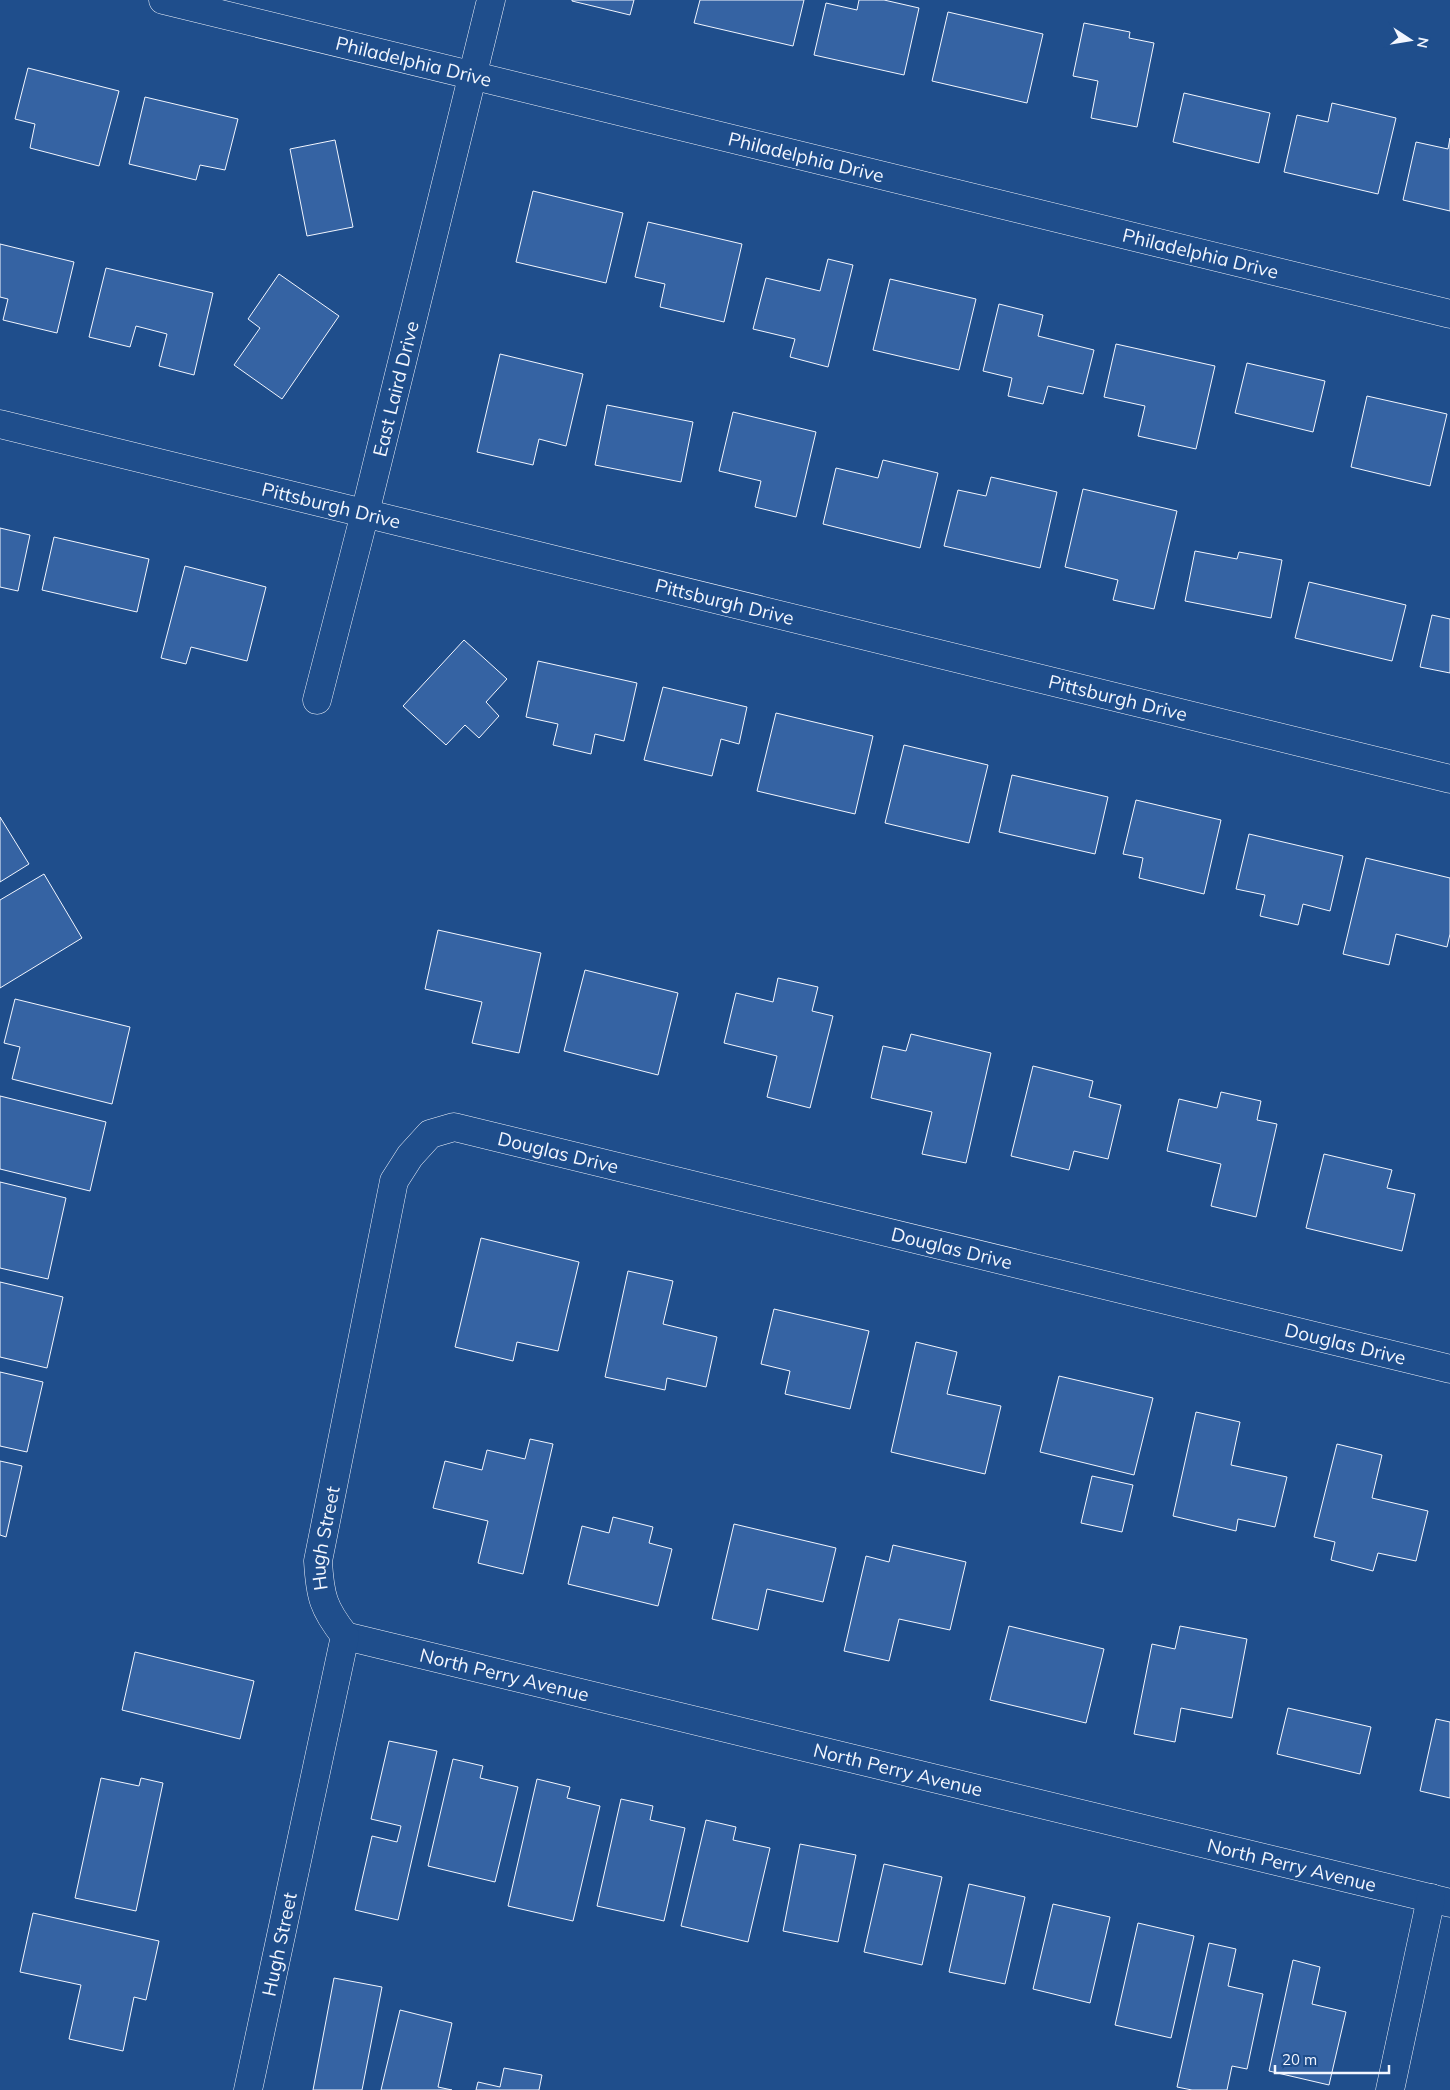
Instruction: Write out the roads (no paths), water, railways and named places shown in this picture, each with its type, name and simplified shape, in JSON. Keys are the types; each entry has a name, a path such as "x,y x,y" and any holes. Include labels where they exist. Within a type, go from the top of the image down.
{"street":[{"name":"Philadelphia Drive","path":"163,0 1450,314"},
{"name":"East Laird Drive","path":"317,700 491,0"},
{"name":"Pittsburgh Drive","path":"0,424 1450,778"},
{"name":"Douglas Drive","path":"454,1127 1450,1369"},
{"name":"Hugh Street","path":"248,2090 345,1636 329,1616 319,1590 318,1561 394,1181 410,1156 430,1134 454,1127"},
{"name":"North Perry Avenue","path":"345,1636 1441,1901"},
{"path":"1390,2090 1441,1901"}]}
